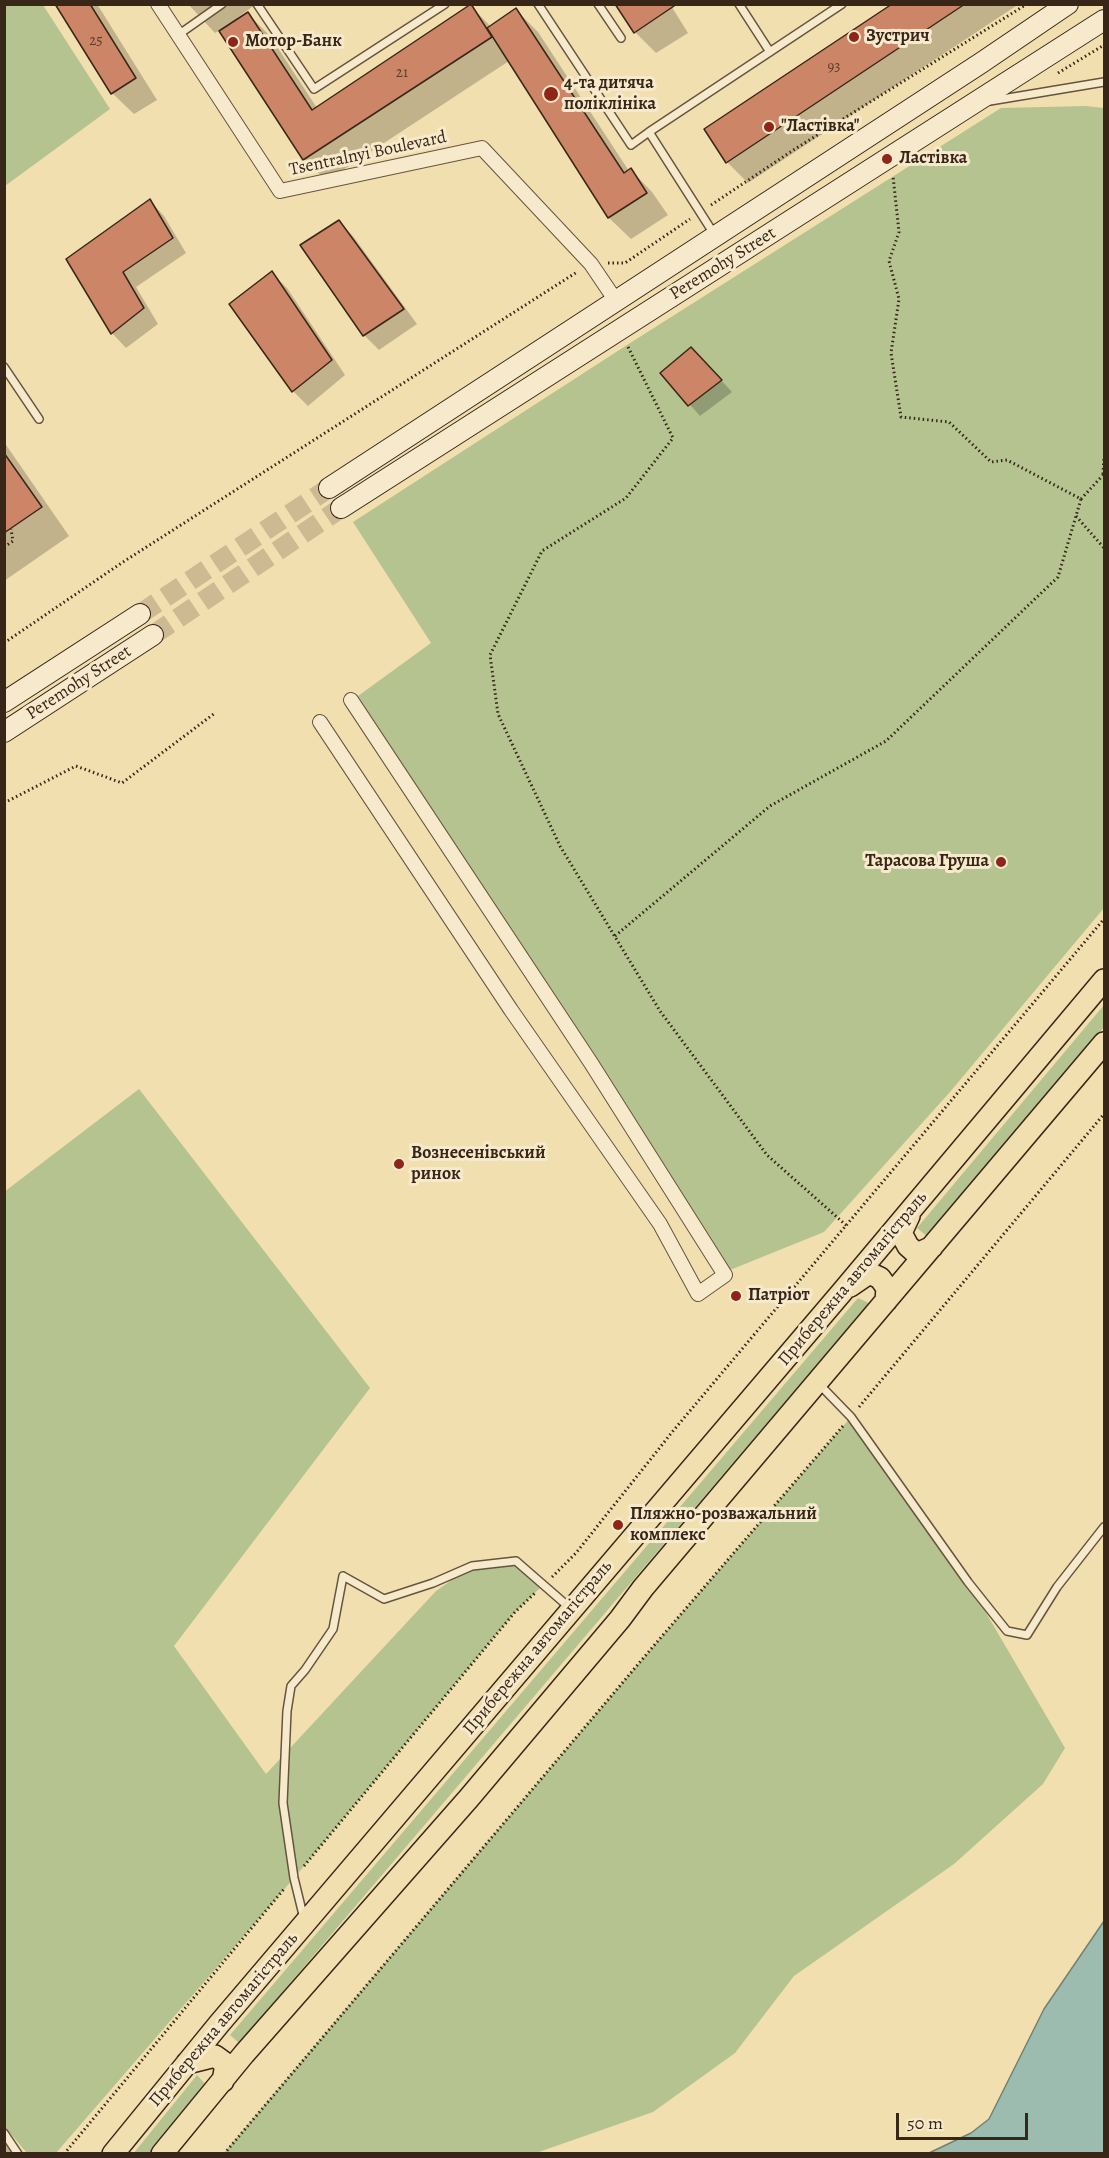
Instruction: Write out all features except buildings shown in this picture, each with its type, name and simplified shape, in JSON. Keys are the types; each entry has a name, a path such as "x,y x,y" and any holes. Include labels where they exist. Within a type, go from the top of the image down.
{"main road":[{"name":"Peremohy Street","path":"329,488 1068,4"},
{"name":"Peremohy Street","path":"341,508 1104,20"},
{"path":"649,280 648,296 651,300 664,302"},
{"path":"616,301 635,302 638,309 629,325"},
{"name":"Peremohy Street","path":"4,702 140,614"},
{"name":"Peremohy Street","path":"4,732 153,635"},
{"name":"Прибережна автомагістраль","path":"113,2154 219,2024 912,1210 1104,980"},
{"name":"Прибережна автомагістраль","path":"162,2154 244,2054 469,1798 620,1619 643,1588 1104,1042"},
{"path":"912,1210 901,1233 908,1246 917,1254 933,1247"},
{"path":"842,1292 869,1273 880,1278 887,1288 886,1301"},
{"path":"219,2024 225,2046 234,2056 244,2054"},
{"path":"187,2063 215,2056 226,2064 223,2081"}],"street":[{"name":"Tsentralnyi Boulevard","path":"158,4 280,191 482,148 591,264 616,301"},
{"path":"320,722 511,1010 660,1224 698,1294 725,1275 591,1063 351,700"}],"lane":[{"path":"178,35 222,4"},
{"path":"257,4 314,89 445,4"},
{"path":"537,4 631,145 842,4"},
{"path":"598,4 621,38"},
{"path":"739,4 770,52"},
{"path":"973,105 1025,94 1104,82"},
{"path":"649,132 715,237"},
{"path":"4,367 39,419"},
{"path":"817,1382 851,1417 969,1582 1007,1631 1027,1635 1057,1587 1104,1527"},
{"path":"305,1923 294,1878 283,1803 288,1703 291,1686 333,1629 343,1576 384,1599 433,1583 472,1566 516,1561 542,1586 572,1609"},
{"path":"4,2133 16,2153"}],"path":[{"path":"795,149 1027,4"},
{"path":"1055,75 1104,45"},
{"path":"893,176 899,232 889,261 899,299 891,353 901,417 949,422 991,462 1007,460 1081,499"},
{"path":"4,643 123,562 591,264"},
{"path":"627,345 673,438 626,498 542,551 490,655 498,714 560,846 660,1011 767,1155 847,1226"},
{"path":"615,936 770,806 886,741 1058,577 1081,499 1104,475 1104,456"},
{"path":"1076,516 1104,548"},
{"path":"4,547 13,541 11,529"},
{"path":"4,803 76,766 122,783 215,713"},
{"path":"64,2154 515,1612 576,1553 673,1431 1104,920"},
{"path":"224,2154 651,1649 851,1417 1104,1114"}],"green space":[{"path":"5,4 43,5 110,109 5,186"},
{"path":"1086,106 1104,108 1104,908 950,1092 824,1232 730,1270 358,696 431,643 353,522 1001,108"},
{"path":"1104,1005 1104,1027 929,1238 917,1228"},
{"path":"139,1089 370,1388 174,1646 266,1774 436,1591 472,1566 516,1561 542,1586 515,1612 294,1878 56,2153 30,2154 5,2127 4,1192"},
{"path":"858,1298 869,1303 239,2043 230,2035"},
{"path":"851,1417 968,1582 1065,1748 1043,1784 954,1864 794,1976 735,2053 653,2112 536,2153 223,2154 651,1649"},
{"path":"197,2075 206,2085 150,2153 133,2154"}],"shaded area":[{"path":"1104,1921 1104,2153 929,2153 971,2133 989,2119 1044,2009"}],"tunnel":[{"path":"140,614 329,488"},
{"path":"153,635 341,508"}],"place":[{"name":"Зустрич","path":"854,37"},
{"name":"Мотор-Банк","path":"233,42"},
{"name":"4-та дитяча поліклініка","path":"551,94"},
{"name":"\"Ластівка\"","path":"769,127"},
{"name":"Ластівка","path":"887,159"},
{"name":"Тарасова Груша","path":"1001,862"},
{"name":"Вознесенівський ринок","path":"399,1164"},
{"name":"Патріот","path":"736,1296"},
{"name":"Пляжно-розважальний комплекс","path":"618,1525"}]}
